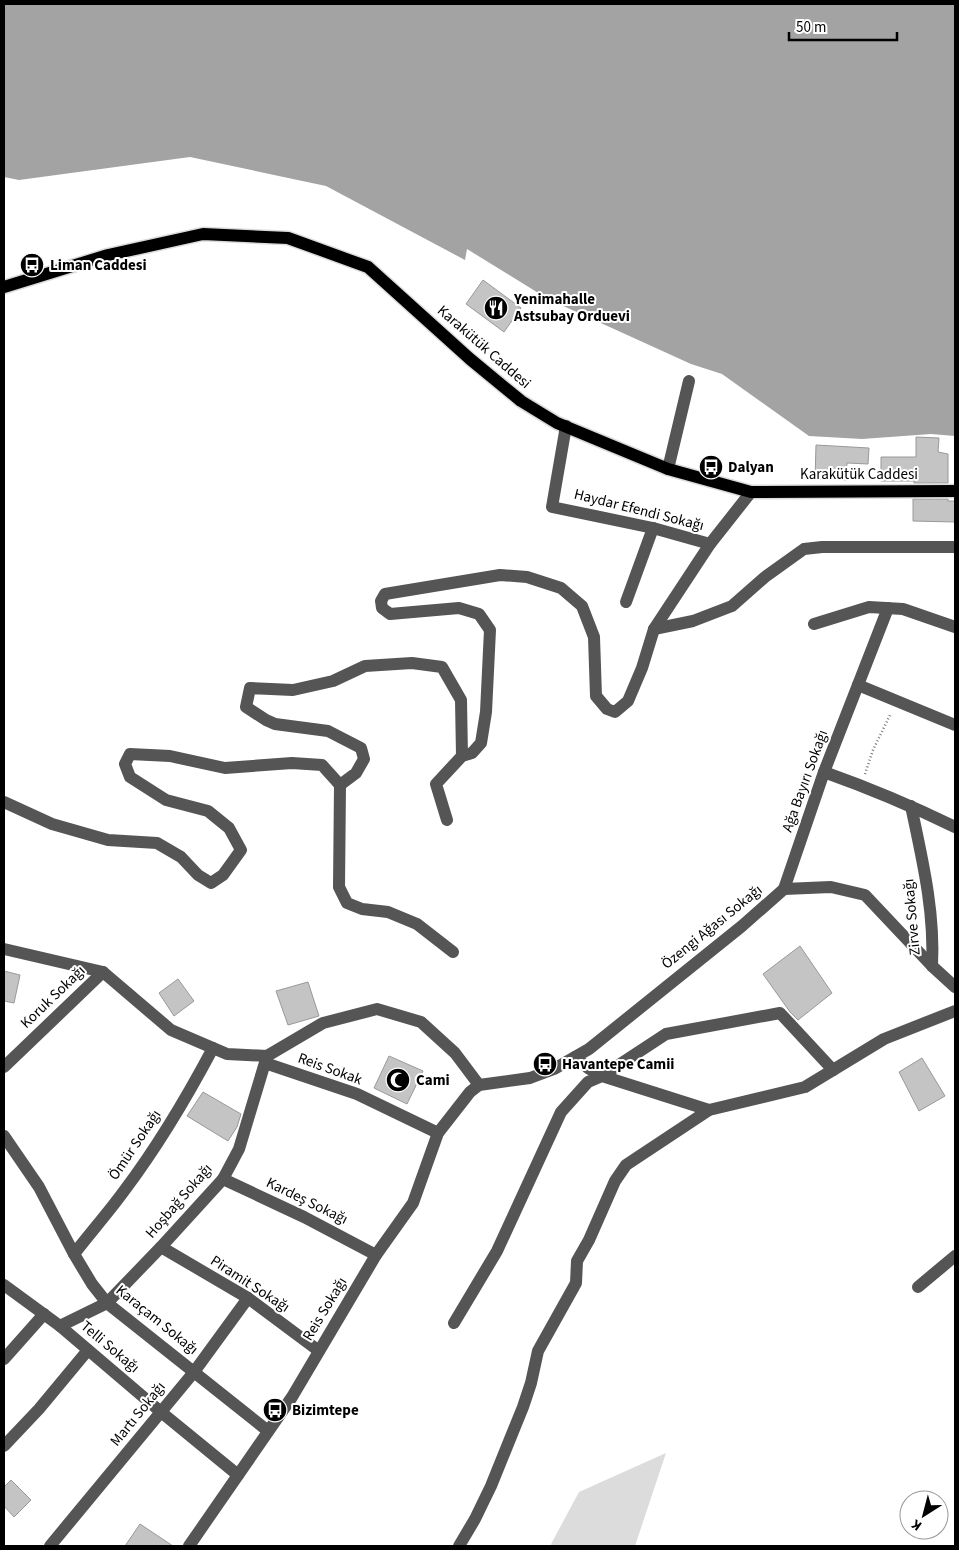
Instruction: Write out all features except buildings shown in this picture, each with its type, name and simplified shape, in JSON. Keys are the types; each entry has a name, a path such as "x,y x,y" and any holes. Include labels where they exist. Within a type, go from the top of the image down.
{"main road":[{"name":"Karakütük Caddesi","path":"4,287 108,255 203,234 288,238 368,267 470,359 521,401 557,423 668,469 751,492 955,491"}],"street":[{"path":"668,469 689,381"},
{"name":"Haydar Efendi Sokağı","path":"566,426 552,507 653,528 710,544"},
{"path":"447,820 436,784 462,756 472,753 481,743 486,712 490,630 479,614 459,608 390,614 382,608 381,601 385,594 500,575 527,577 561,588 582,606 594,637 596,696 607,709 615,712 628,701 642,668 654,629 710,544 751,492"},
{"path":"626,602 653,528"},
{"path":"654,629 693,621 732,606 765,577 804,549 822,547 955,547"},
{"path":"814,624 869,607 904,609 955,627"},
{"name":"Ağa Bayırı Sokağı","path":"784,889 824,772 888,608"},
{"path":"340,785 356,773 360,766 364,758 361,748 328,731 276,724 266,720 246,707 250,688 293,690 333,681 365,666 412,663 442,667 461,700 462,756"},
{"path":"858,685 955,725"},
{"path":"4,802 52,824 108,840 157,843 181,857 198,875 212,883 223,875 241,850 229,828 208,811 166,800 130,776 124,764 130,754 170,756 225,768 292,763 322,765 340,785 338,887 347,903 362,909 388,912 417,924 453,952"},
{"path":"824,772 862,785 955,827"},
{"name":"Zirve Sokağı","path":"911,806 930,897 933,948 932,966"},
{"name":"Özengi Ağası Sokağı","path":"479,1085 530,1078 575,1058 589,1049 784,889 830,887 865,895 932,966 955,987"},
{"path":"4,949 104,972"},
{"name":"Reis Sokak","path":"104,972 171,1030 227,1054 266,1060 357,1094 438,1132"},
{"name":"Koruk Sokağı","path":"4,1066 104,972"},
{"path":"266,1060 323,1023 377,1009 421,1022 455,1053 479,1085"},
{"path":"459,1546 491,1486 523,1407 531,1383 538,1351 576,1283 577,1261 589,1240 615,1182 626,1165 709,1110 806,1087 884,1039 955,1011"},
{"path":"454,1323 497,1251 562,1112 588,1082 602,1076 666,1034 780,1013 833,1070"},
{"name":"Ömür Sokağı","path":"74,1254 125,1190 164,1134 213,1048"},
{"path":"575,1058 602,1076 709,1110"},
{"name":"Hoşbağ Sokağı","path":"60,1326 107,1303 223,1179 239,1150 266,1060"},
{"name":"Reis Sokağı","path":"189,1546 292,1396 376,1255 413,1203 438,1132 470,1092 479,1085"},
{"name":"Karaçam Sokağı","path":"4,1136 39,1187 74,1254 92,1284 107,1303 268,1431"},
{"name":"Kardeş Sokağı","path":"223,1179 304,1216 376,1255"},
{"name":"Piramit Sokağı","path":"161,1247 248,1298 319,1351"},
{"path":"918,1287 955,1256"},
{"name":"Telli Sokağı","path":"4,1285 60,1326 238,1475"},
{"name":"Martı Sokağı","path":"50,1546 194,1372 248,1298"},
{"path":"4,1359 44,1314"},
{"path":"4,1446 88,1350"}],"path":[{"path":"862,785 873,750 890,714 899,702"}],"shaded area":[{"path":"4,4 955,4 955,436 931,434 862,439 809,436 722,374 691,364 548,299 467,249 465,260 326,186 190,157 19,180 4,177"},
{"path":"666,1453 635,1546 550,1546 579,1492"}],"place":[{"name":"Liman Caddesi","path":"32,265"},
{"name":"Yenimahalle Astsubay Orduevi","path":"496,308"},
{"name":"Dalyan","path":"711,467"},
{"name":"Havantepe Camii","path":"545,1064"},
{"name":"Cami","path":"398,1080"},
{"name":"Bizimtepe","path":"275,1410"}]}
